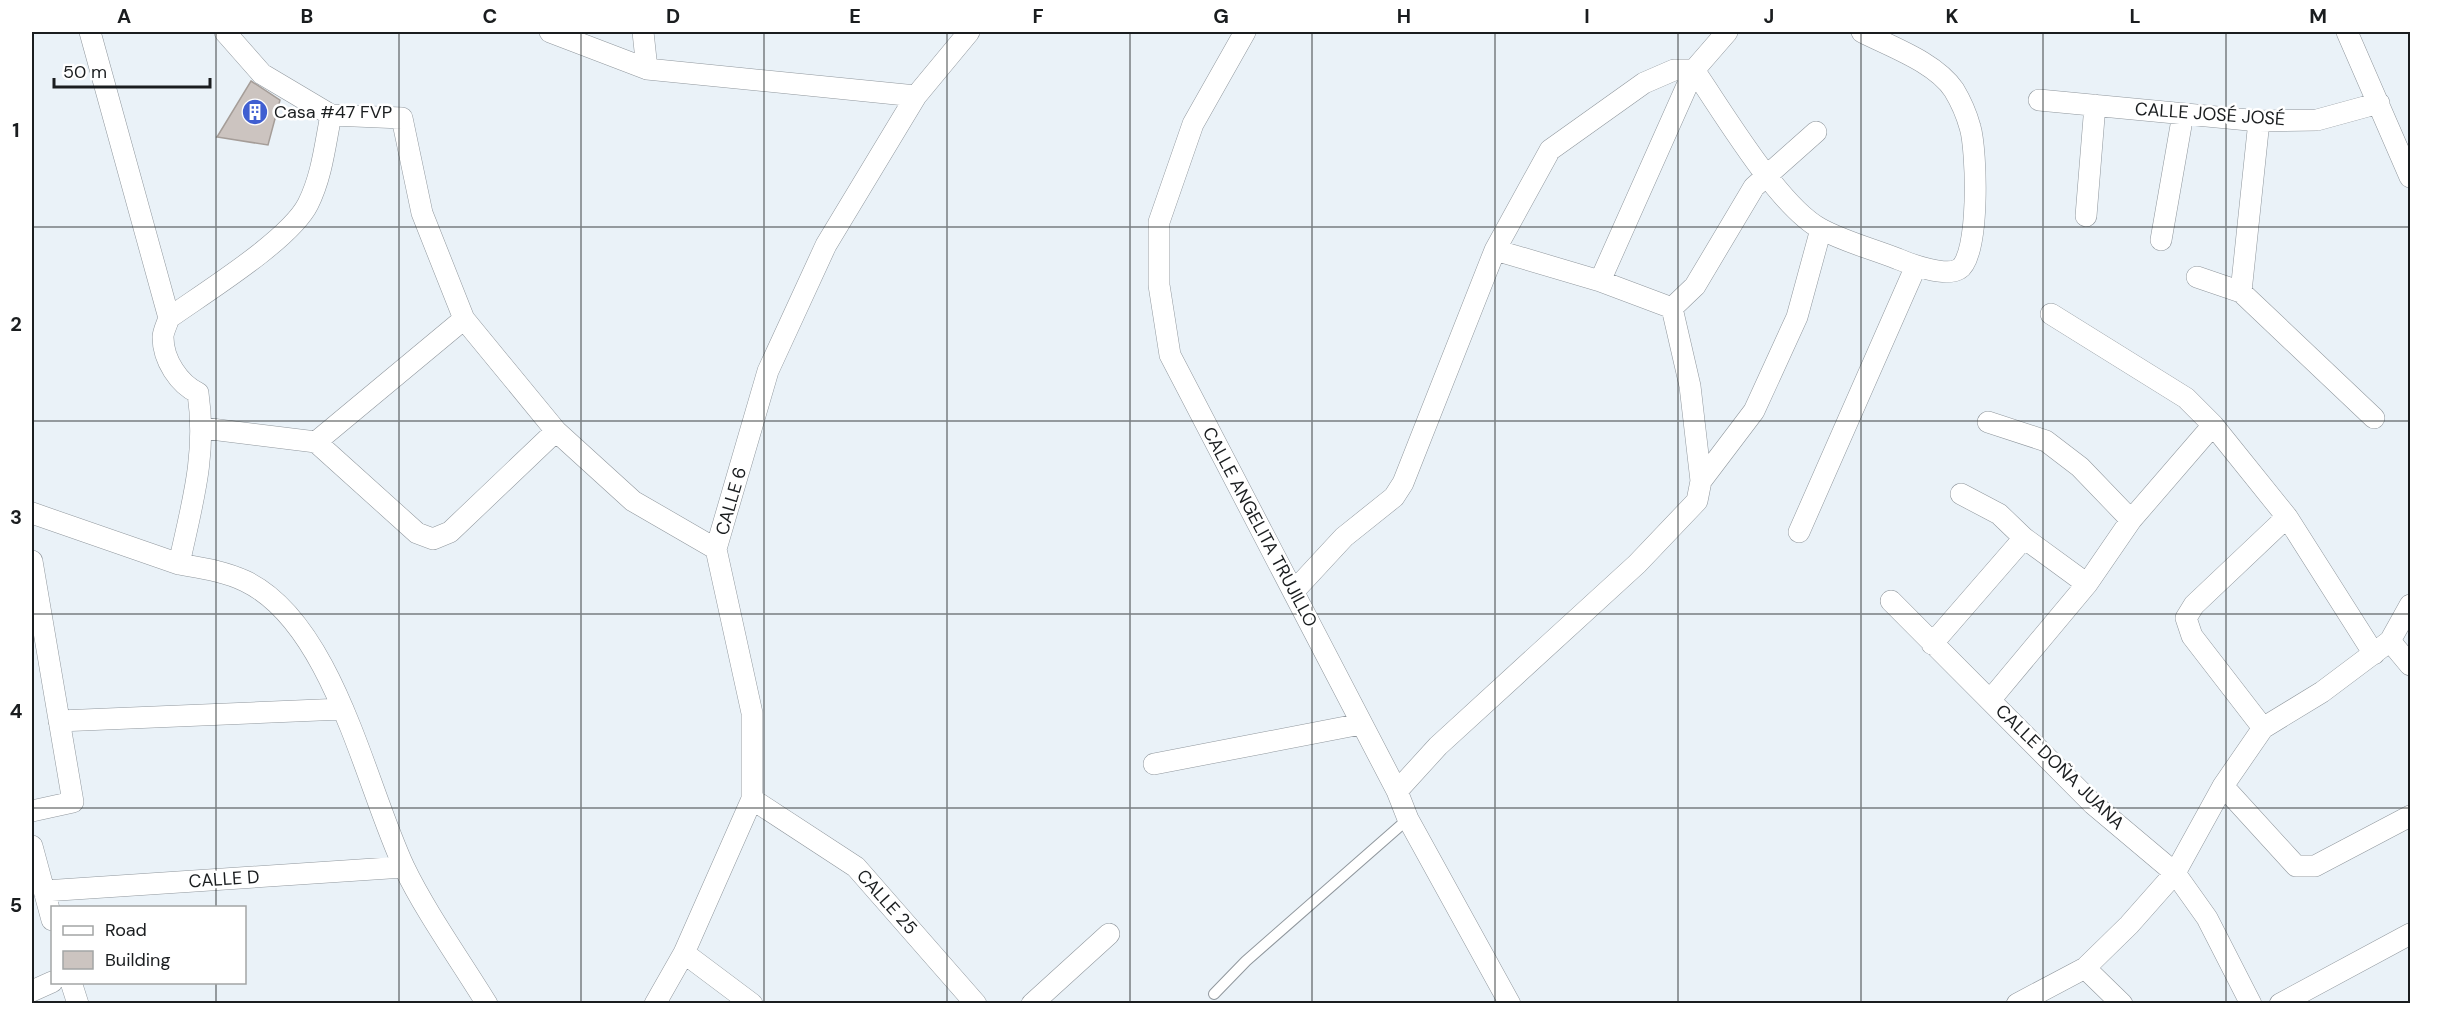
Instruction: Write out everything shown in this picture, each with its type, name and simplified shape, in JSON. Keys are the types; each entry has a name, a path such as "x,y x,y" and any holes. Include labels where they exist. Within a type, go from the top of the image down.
{"street":[{"path":"90,32 169,318 163,337 172,368 183,386 198,393 203,428 197,487 179,564"},
{"path":"225,32 262,74 331,115 402,118 422,213 464,319 556,431 633,501 716,549"},
{"path":"550,32 647,69 916,96"},
{"path":"643,32 647,69"},
{"name":"CALLE 6","path":"655,1004 684,953 752,799 753,713 716,549 768,371 826,246 916,96 969,32"},
{"name":"CALLE ANGELITA TRUJILLO","path":"1245,32 1192,124 1159,222 1159,285 1170,355 1294,591 1360,724 1398,791 1408,819 1510,1004"},
{"path":"1600,281 1694,70 1727,32"},
{"path":"1694,70 1767,176 1802,216 1821,229 1916,266 1950,272 1960,269 1967,262 1974,221 1975,165 1970,127 1953,89 1931,68 1862,32"},
{"path":"2344,32 2379,103 2410,177"},
{"path":"1294,591 1344,537 1394,497 1399,490 1495,250 1550,150 1644,83 1674,70 1694,70"},
{"name":"CALLE JOSÉ JOSÉ","path":"2039,100 2259,121 2317,120 2379,103"},
{"path":"2086,216 2095,105"},
{"path":"2161,240 2183,114"},
{"path":"169,318 288,232 307,207 319,179 331,115"},
{"path":"2241,292 2259,121"},
{"path":"1672,308 1695,286 1754,187 1816,132"},
{"path":"1701,481 1754,411 1797,317 1821,229"},
{"path":"1495,250 1600,281 1672,308"},
{"path":"1799,532 1916,266"},
{"path":"2197,277 2241,292 2374,418"},
{"path":"1398,791 1438,746 1637,564 1697,501 1701,481 1690,386 1672,308"},
{"path":"2051,314 2186,398 2213,425 2287,517 2382,648 2410,664"},
{"path":"316,442 464,319"},
{"path":"1988,422 2046,441 2080,467 2131,520"},
{"path":"1991,699 2087,584 2131,520 2213,425"},
{"path":"203,428 316,442 417,533 433,539 450,532 556,431"},
{"path":"1961,494 1999,514 2024,538 2087,584"},
{"path":"32,513 179,564 224,573 246,582 269,596 308,640 343,709 404,867 487,1004"},
{"path":"2263,728 2192,636 2187,618 2194,605 2287,517"},
{"path":"1932,644 2024,538"},
{"path":"32,561 73,802 32,811"},
{"name":"CALLE DOÑA JUANA","path":"1891,601 2093,804 2175,873 2207,918 2251,1004"},
{"path":"2017,1004 2085,968 2129,925 2175,873 2223,786 2263,728 2322,692 2382,648 2410,605"},
{"path":"59,721 343,709"},
{"path":"1154,764 1360,724"},
{"path":"2223,786 2296,866 2314,866 2410,816"},
{"name":"CALLE 25","path":"752,799 856,867 976,1004"},
{"path":"32,846 51,916"},
{"name":"CALLE D","path":"44,891 404,867"},
{"path":"1032,1004 1109,934"},
{"path":"2280,1004 2410,934"},
{"path":"684,953 752,1004"},
{"path":"2085,968 2122,1004"},
{"path":"32,992 51,982"},
{"path":"72,984 78,1004"}],"lane":[{"path":"1214,994 1246,961 1408,819"}],"building":[{"name":"Casa #47 FVP","path":"251,81 280,100 268,145 217,137"}],"place":[{"name":"Casa #47 FVP","path":"255,112"}]}
